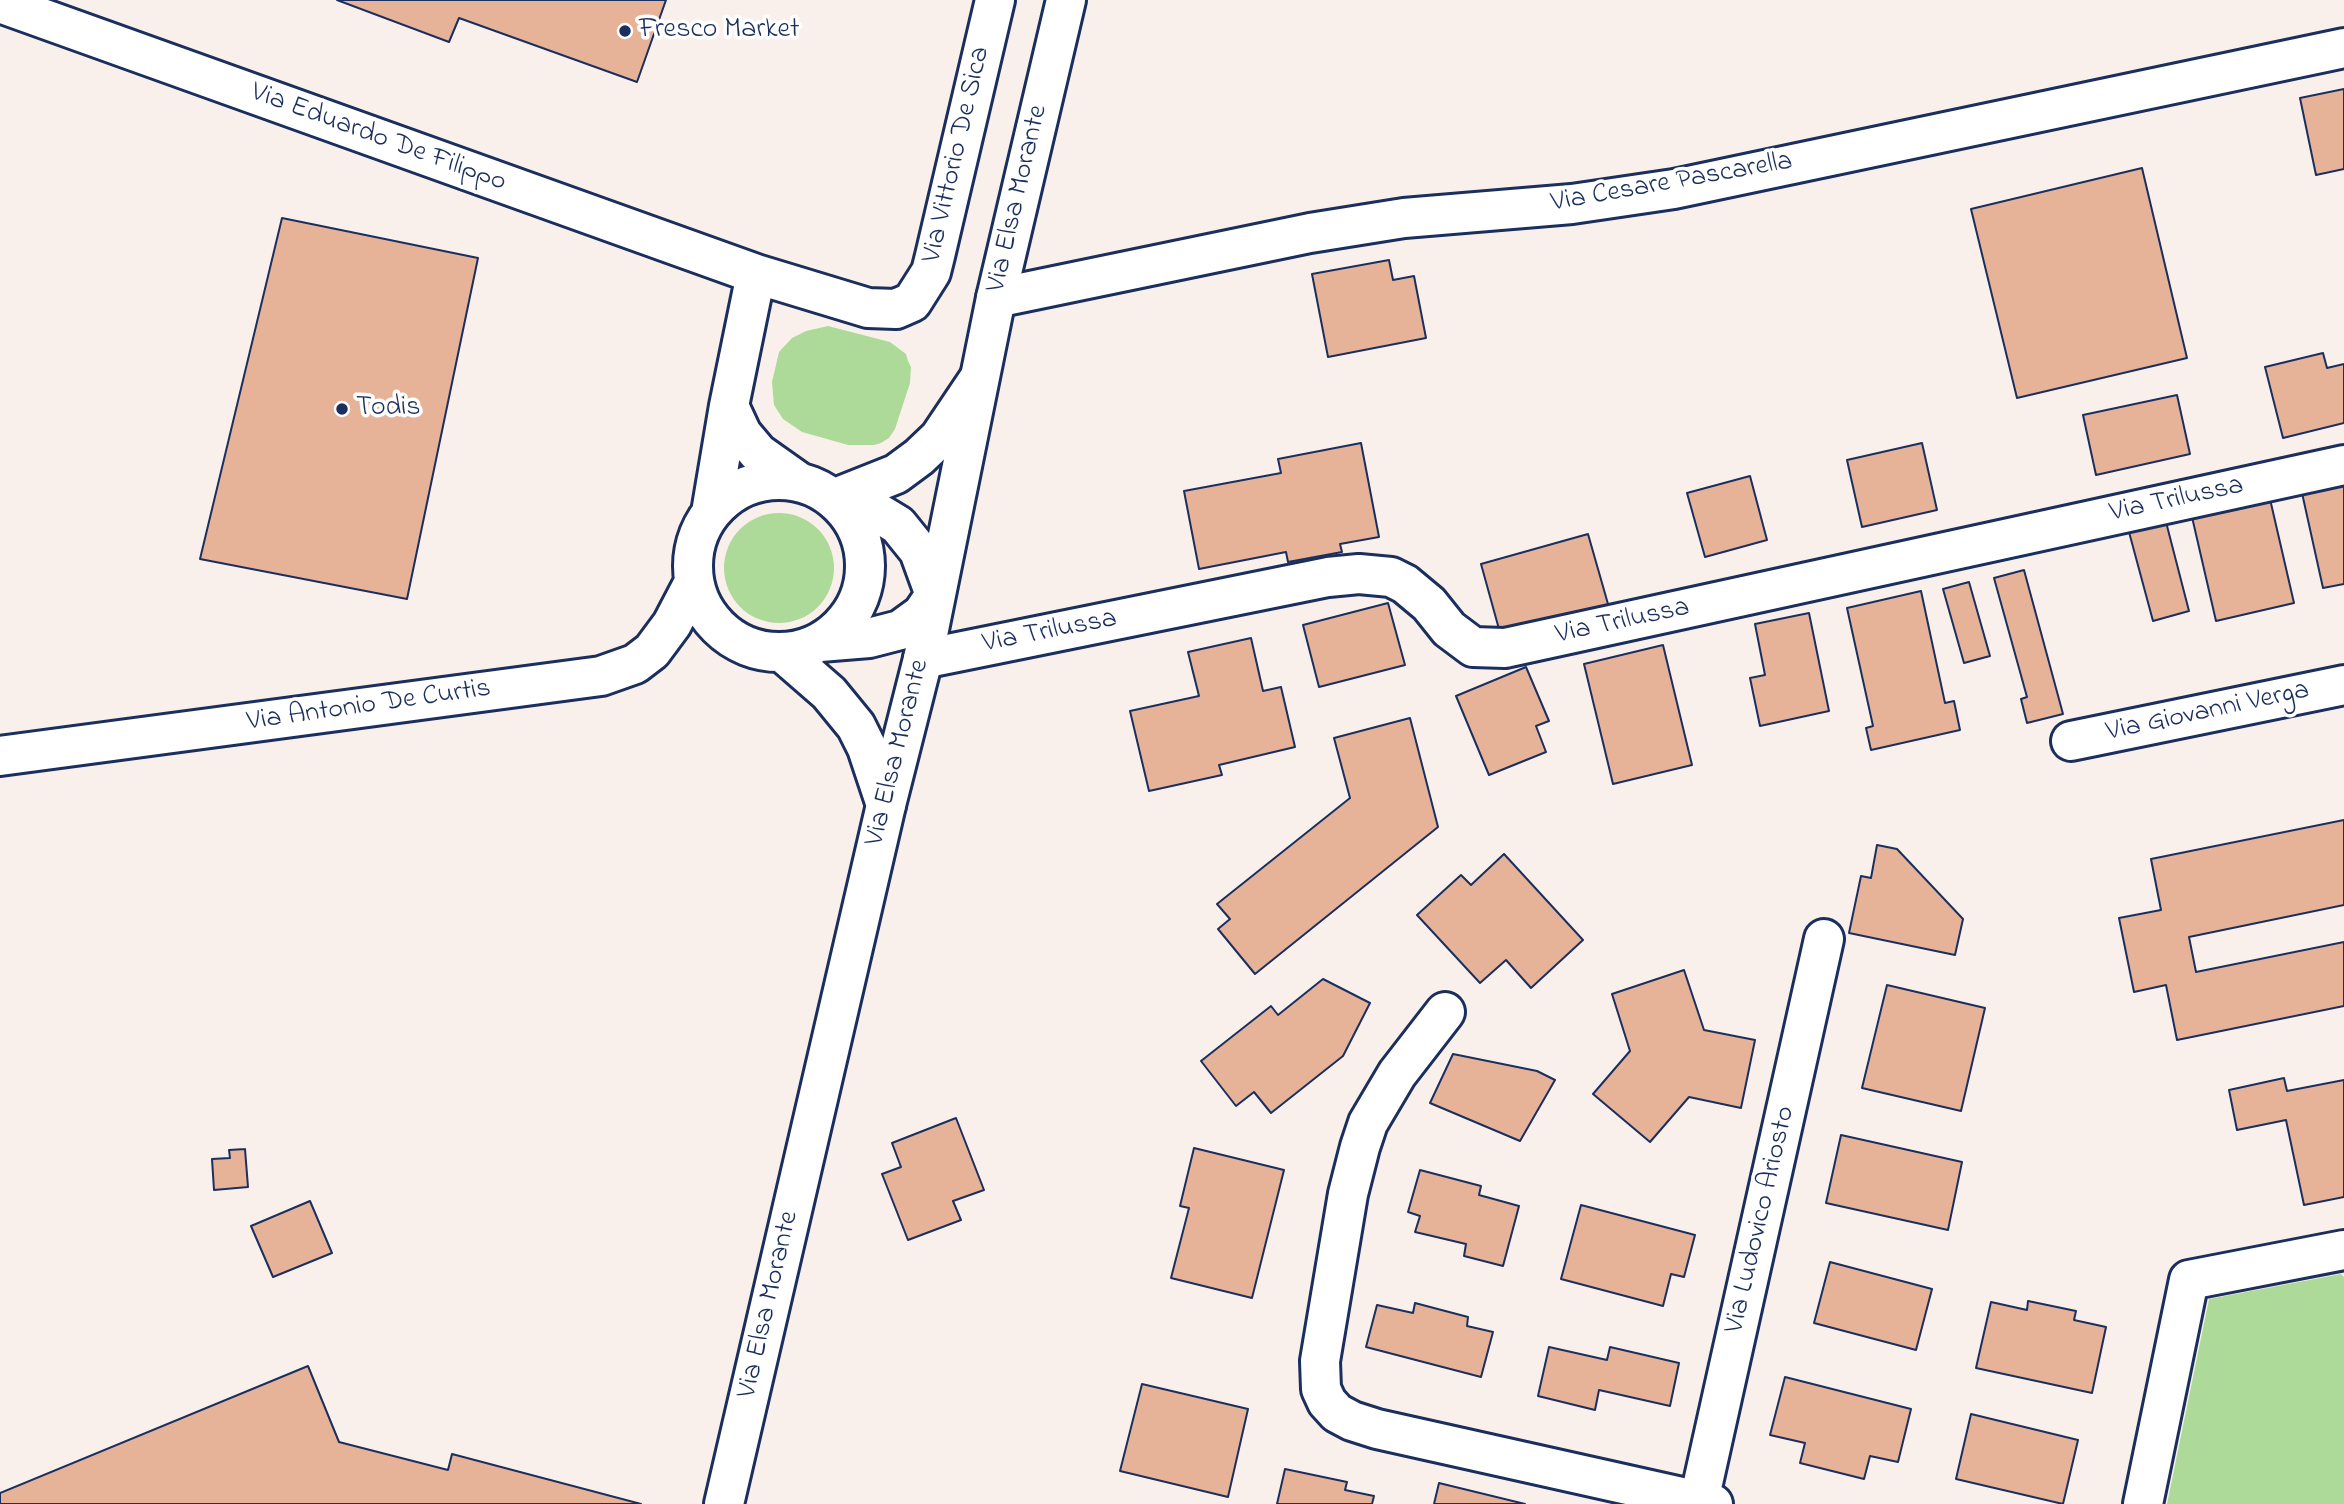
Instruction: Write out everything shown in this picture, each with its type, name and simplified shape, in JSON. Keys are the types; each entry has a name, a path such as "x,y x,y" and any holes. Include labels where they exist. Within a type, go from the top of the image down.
{"street":[{"name":"Via Vittorio De Sica","path":"756,274 868,308 896,309 912,302 927,280 935,256 995,0"},
{"name":"Via Elsa Morante","path":"724,1504 886,805 923,659 978,380 1066,0"},
{"name":"Via Eduardo De Filippo","path":"0,3 42,9 756,274"},
{"name":"Via Cesare Pascarella","path":"996,298 1332,229 1404,218 1548,207 1663,191 2344,48"},
{"path":"711,513 729,406 756,274"},
{"path":"833,499 896,474 919,457 939,438 978,380"},
{"path":"729,406 736,424 750,444 769,462 799,482 833,499 852,520 863,546 866,574 858,601 842,625 820,642"},
{"name":"Via Trilussa","path":"923,659 1328,577 1359,574 1391,577 1405,584 1429,604 1450,629 1473,647 1505,648 2344,465"},
{"path":"799,482 775,480 750,485 729,496 711,513 699,535 693,558 694,582 702,605 716,626 736,641 759,650 783,653 820,642 869,638 900,631 922,614 935,595 919,551 898,525 870,509 833,499"},
{"name":"Via Antonio De Curtis","path":"0,756 601,676 635,664 652,651 672,625 694,582"},
{"path":"783,653 829,693 856,726 867,748 886,805"},
{"name":"Via Giovanni Verga","path":"2071,741 2344,685"},
{"name":"Via Ludovico Ariosto","path":"1706,1503 1824,939"},
{"path":"1445,1012 1397,1074 1368,1124 1360,1147 1348,1194 1320,1362 1321,1389 1326,1402 1344,1417 1377,1429 1706,1503"},
{"path":"2143,1504 2189,1280 2344,1250"}],"green space":[{"path":"828,326 890,342 906,354 911,367 910,383 895,429 889,438 881,443 848,445 802,432 783,419 774,405 772,382 779,352 792,338 806,331"},
{"path":"779,513 800,517 818,529 830,547 834,568 830,589 818,607 800,619 779,623 758,619 740,607 728,589 724,568 728,547 740,529 758,517"},
{"path":"2341,1274 2344,1277 2344,1504 2167,1504 2209,1299"}],"building":[{"path":"337,0 666,0 637,82 459,18 449,42"},
{"path":"2344,89 2344,169 2316,175 2300,98"},
{"path":"2142,168 2187,358 2017,398 1971,209"},
{"name":"Todis","path":"282,218 478,258 407,599 200,559"},
{"path":"1389,260 1393,280 1414,276 1426,338 1328,357 1312,274"},
{"path":"2323,353 2327,368 2344,364 2344,423 2283,438 2265,367"},
{"path":"2177,395 2190,454 2096,475 2083,415"},
{"path":"1361,443 1379,537 1340,544 1342,552 1288,562 1286,552 1199,569 1184,491 1281,473 1278,459"},
{"path":"1922,443 1937,510 1862,527 1847,460"},
{"path":"1750,476 1767,540 1705,557 1687,493"},
{"path":"2344,484 2344,584 2323,588 2302,493"},
{"path":"2270,499 2294,603 2216,621 2192,517"},
{"path":"2166,522 2189,611 2153,621 2129,532"},
{"path":"1588,534 1610,611 1502,640 1481,564"},
{"path":"2024,570 2063,714 2027,723 2021,699 2027,697 1994,578"},
{"path":"1969,582 1990,656 1964,663 1943,589"},
{"path":"1921,591 1945,703 1954,701 1960,730 1871,750 1866,728 1873,726 1847,608"},
{"path":"1388,603 1405,665 1319,687 1303,625"},
{"path":"1809,613 1829,711 1760,726 1750,678 1765,675 1755,624"},
{"path":"1251,638 1263,691 1281,687 1295,747 1219,765 1222,775 1149,791 1130,711 1199,696 1188,652"},
{"path":"1663,645 1692,765 1613,784 1584,664"},
{"path":"1526,667 1549,721 1536,726 1546,752 1489,775 1456,696"},
{"path":"1410,718 1438,827 1255,974 1218,929 1230,919 1217,904 1350,798 1334,738"},
{"path":"2344,820 2344,905 2189,937 2196,972 2344,942 2344,1006 2177,1040 2166,985 2134,992 2119,918 2161,910 2151,859"},
{"path":"1877,845 1897,849 1963,919 1955,955 1849,933 1861,876 1871,878"},
{"path":"1504,854 1583,940 1531,988 1506,960 1480,983 1417,915 1461,875 1471,885"},
{"path":"1684,970 1704,1030 1755,1040 1741,1108 1689,1097 1650,1142 1593,1094 1630,1051 1612,994"},
{"path":"1323,979 1370,1003 1343,1056 1271,1113 1254,1092 1236,1106 1201,1061 1271,1006 1278,1015"},
{"path":"1887,985 1985,1008 1961,1111 1862,1088"},
{"path":"1453,1054 1537,1071 1555,1080 1520,1141 1430,1103"},
{"path":"2284,1078 2287,1091 2344,1080 2344,1197 2304,1205 2286,1120 2237,1130 2229,1090"},
{"path":"956,1118 984,1190 953,1201 961,1220 908,1240 882,1174 901,1167 892,1143"},
{"path":"1841,1135 1962,1162 1948,1230 1826,1203"},
{"path":"1194,1148 1284,1170 1252,1298 1171,1278 1189,1208 1180,1206"},
{"path":"245,1149 248,1187 214,1190 212,1159 230,1158 229,1150"},
{"path":"1420,1170 1481,1186 1479,1195 1519,1206 1503,1266 1464,1256 1466,1244 1415,1232 1420,1216 1408,1212"},
{"path":"310,1201 332,1253 273,1277 251,1226"},
{"path":"1581,1205 1695,1235 1684,1277 1671,1274 1663,1306 1561,1279"},
{"path":"1830,1262 1932,1289 1916,1350 1814,1323"},
{"path":"2028,1301 2076,1311 2074,1320 2106,1327 2092,1393 1976,1368 1991,1302 2027,1310"},
{"path":"1415,1303 1468,1317 1467,1326 1493,1332 1481,1377 1366,1347 1377,1305 1413,1313"},
{"path":"1549,1347 1607,1360 1610,1347 1679,1363 1670,1406 1599,1390 1595,1410 1538,1396"},
{"path":"308,1366 339,1442 448,1470 452,1454 641,1504 0,1504 0,1493"},
{"path":"1785,1377 1911,1409 1898,1462 1870,1456 1864,1479 1800,1463 1805,1443 1770,1435"},
{"path":"1142,1384 1248,1409 1228,1497 1120,1471"},
{"path":"1971,1414 2078,1440 2063,1504 1956,1479"},
{"path":"1285,1469 1347,1482 1345,1490 1374,1496 1372,1504 1277,1504"},
{"path":"1439,1483 1525,1504 1434,1504"}],"place":[{"name":"Fresco Market","path":"625,31"},
{"name":"Todis","path":"342,409"}]}
